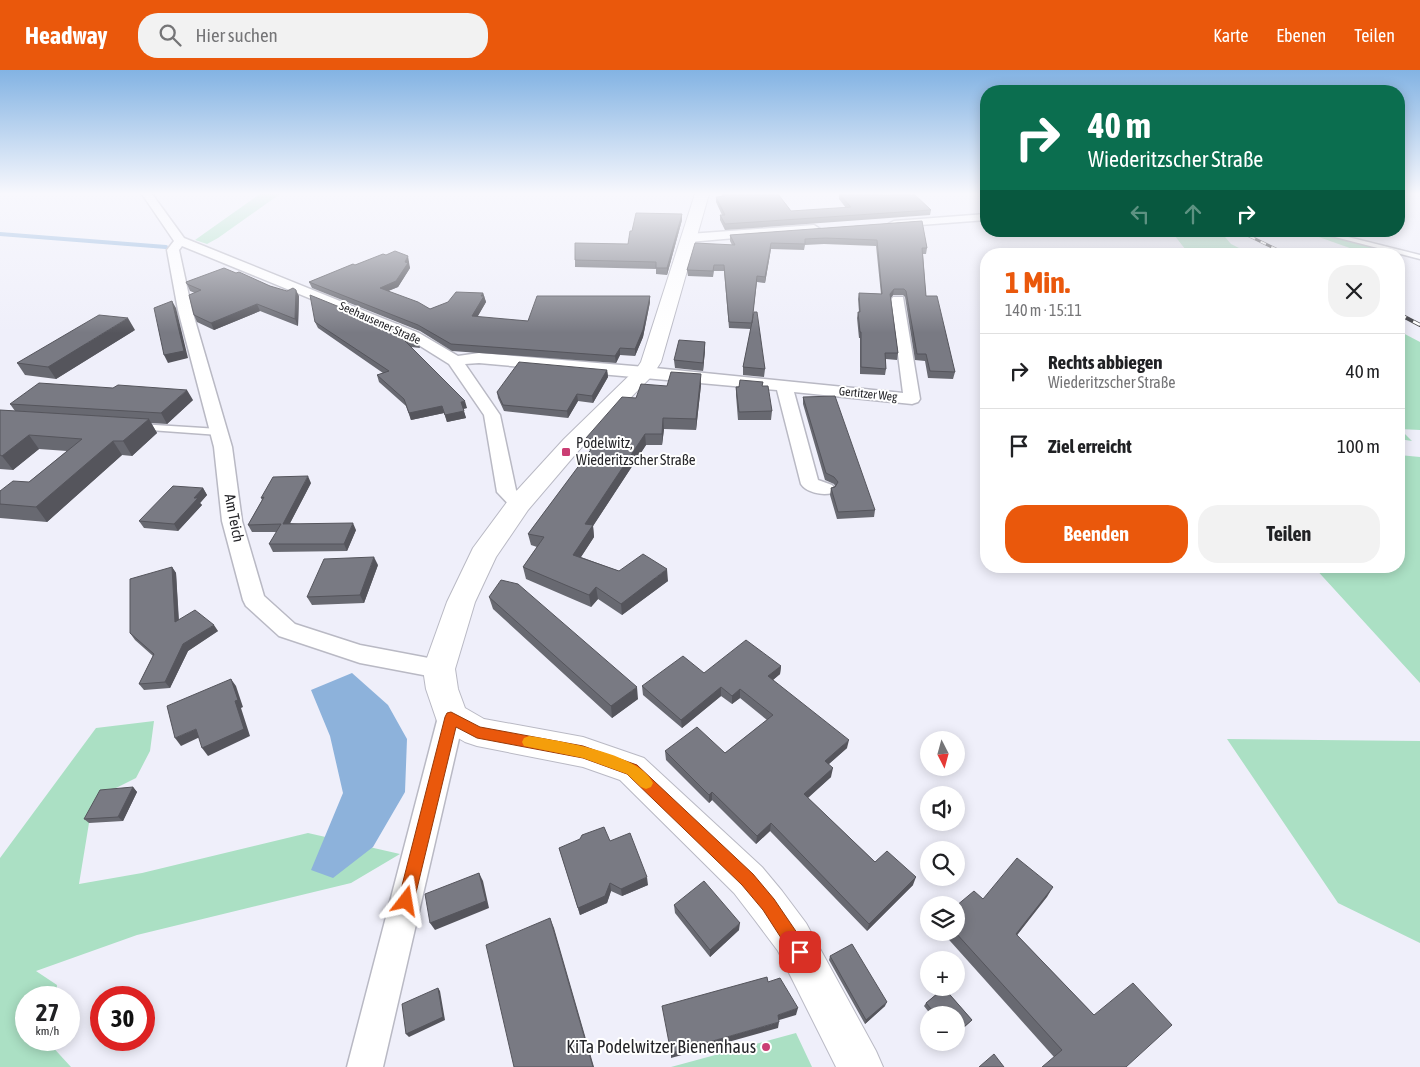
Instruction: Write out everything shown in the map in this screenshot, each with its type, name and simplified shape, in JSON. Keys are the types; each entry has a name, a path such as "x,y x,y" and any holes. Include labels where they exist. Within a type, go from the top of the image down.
{"street":[{"name":"Seehausener Straße","path":"180,241 414,336 455,361"},
{"name":"Am Teich","path":"180,241 173,250 185,310 223,447 232,521 254,600 287,630 360,654 438,669"},
{"path":"365,1067 451,717 438,669 460,602 483,555 519,504 572,444 645,372 651,362 688,241"},
{"name":"Gertitzer Weg","path":"645,372 912,399 898,300"},
{"path":"519,504 507,492 492,415 455,361 479,358 645,372"},
{"path":"784,386 810,484 825,489"},
{"path":"451,717 477,732 583,752 632,769 748,880 768,904 792,938 860,1067"}],"lane":[{"path":"1353,241 1384,248"},
{"path":"1405,253 1420,257"},
{"path":"130,426 219,432"}],"green space":[{"path":"197,241 213,241 207,244"},
{"path":"1178,241 1228,241 1239,248 1184,248"},
{"path":"1329,241 1347,241 1375,248 1350,248"},
{"path":"1405,334 1420,342 1420,430 1405,429"},
{"path":"1405,434 1412,441 1405,440"},
{"path":"1405,456 1420,457 1420,683 1319,573 1405,573"},
{"path":"154,721 150,751 136,778 104,794 89,823 79,884 142,873 308,833 400,854 351,883 137,935 36,971 57,986 15,986 15,1051 56,1051 71,1067 0,1067 0,858 96,728"},
{"path":"1227,739 1420,741 1420,943 1338,903"},
{"name":"KiTa Podelwitzer Bienenhaus","path":"796,1033 812,1067 671,1067"}],"water":[{"path":"352,673 388,705 407,739 405,792 373,847 333,878 311,870 343,793 330,736 311,690"}],"building":[{"path":"629,241 675,241 667,268 656,268 656,262 575,260 575,243 628,244"},
{"path":"733,241 805,241 805,244 771,243 765,277 757,276 752,323 729,322 724,265 714,265 713,271 687,270 695,243 735,245"},
{"path":"877,241 926,241 927,248 922,248 926,296 937,296 955,372 930,371 926,354 917,354 906,291 904,289 894,289 890,294 898,353 885,353 886,369 861,367 861,332 858,312 860,312 859,293 882,294"},
{"path":"395,251 408,256 405,262 408,263 396,281 380,288 418,302 430,309 448,302 456,292 483,293 481,296 484,296 472,316 528,321 537,296 650,296 643,330 635,349 620,348 615,356 451,344 418,325 309,282 353,264 355,265"},
{"path":"224,268 236,273 239,272 270,286 287,291 293,288 296,290 295,319 257,304 211,323 194,315 189,295 201,290 186,282"},
{"path":"310,295 406,334 418,341 404,340 465,401 461,402 464,411 445,415 442,406 409,413 404,399 377,375 389,371 315,322"},
{"path":"172,301 184,351 164,355 154,308"},
{"path":"754,312 757,312 765,369 743,367"},
{"path":"99,315 128,318 48,367 17,363"},
{"path":"679,340 705,342 703,363 674,360"},
{"path":"519,362 607,370 592,396 577,394 567,411 503,405 497,392"},
{"path":"671,372 701,374 696,419 663,418 662,434 645,434 585,524 593,525 573,555 619,571 643,554 667,569 621,604 596,587 589,595 523,567 544,537 528,534 598,440 586,438 622,397 636,398 641,384 667,386"},
{"path":"740,380 763,382 762,386 768,386 772,411 739,412 736,387 739,387"},
{"path":"39,383 113,388 118,385 187,390 161,413 10,404"},
{"path":"835,396 875,510 838,512 831,488 835,487 838,482 834,477 826,473 803,397"},
{"path":"0,410 149,419 123,441 113,441 36,507 0,504 0,491 13,481 29,482 82,439 29,435 2,456 0,455"},
{"path":"308,476 283,524 353,523 344,544 269,544 281,524 248,525 273,477"},
{"path":"173,486 203,488 194,498 198,498 174,524 139,521"},
{"path":"374,557 360,595 307,597 324,559"},
{"path":"172,567 175,622 195,610 214,625 183,644 165,682 139,684 154,654 130,633 130,579"},
{"path":"501,580 518,584 637,687 611,706 489,597"},
{"path":"746,640 781,666 768,676 849,740 825,761 833,768 804,794 875,862 887,851 916,877 869,924 771,823 757,836 712,792 709,795 665,751 697,727 725,753 773,715 740,689 732,696 721,687 681,720 642,686 683,656 704,673"},
{"path":"231,679 238,700 235,701 244,729 202,748 196,729 175,738 167,706"},
{"path":"133,787 118,817 84,819 100,790"},
{"path":"604,827 610,841 630,833 647,877 621,889 610,883 605,896 578,908 559,848 580,839 582,835"},
{"path":"1017,858 1053,887 1016,934 1094,1015 1133,983 1172,1025 1126,1067 1042,1067 1062,1050 963,941 965,941 965,898 974,891 983,899"},
{"path":"479,873 486,901 430,923 425,894"},
{"path":"704,881 740,923 710,950 674,905"},
{"path":"550,918 593,1067 514,1067 486,945"},
{"path":"852,944 887,1002 866,1020 830,956"},
{"path":"767,977 768,982 780,978 798,1008 778,1015 779,1022 671,1053 662,1006"},
{"path":"438,988 443,1017 406,1034 402,1004"},
{"path":"934,996 951,996 960,1006 928,1006 926,1003"},
{"path":"965,1012 972,1020 965,1026"},
{"path":"994,1054 1004,1067 979,1067"}],"waterway":[{"path":"83,241 166,247"}],"railway":[{"path":"1258,241 1274,248"},
{"path":"1405,317 1420,325"}],"slow traffic":[{"path":"529,742 583,752 632,769 646,783"}],"place":[{"name":"Podelwitz, Wiederitzscher Straße","path":"566,452"},
{"name":"KiTa Podelwitzer Bienenhaus","path":"766,1047"}],"route":[{"path":"406,901 451,717 477,732 583,752 632,769 748,880 768,904 800,952"}]}
